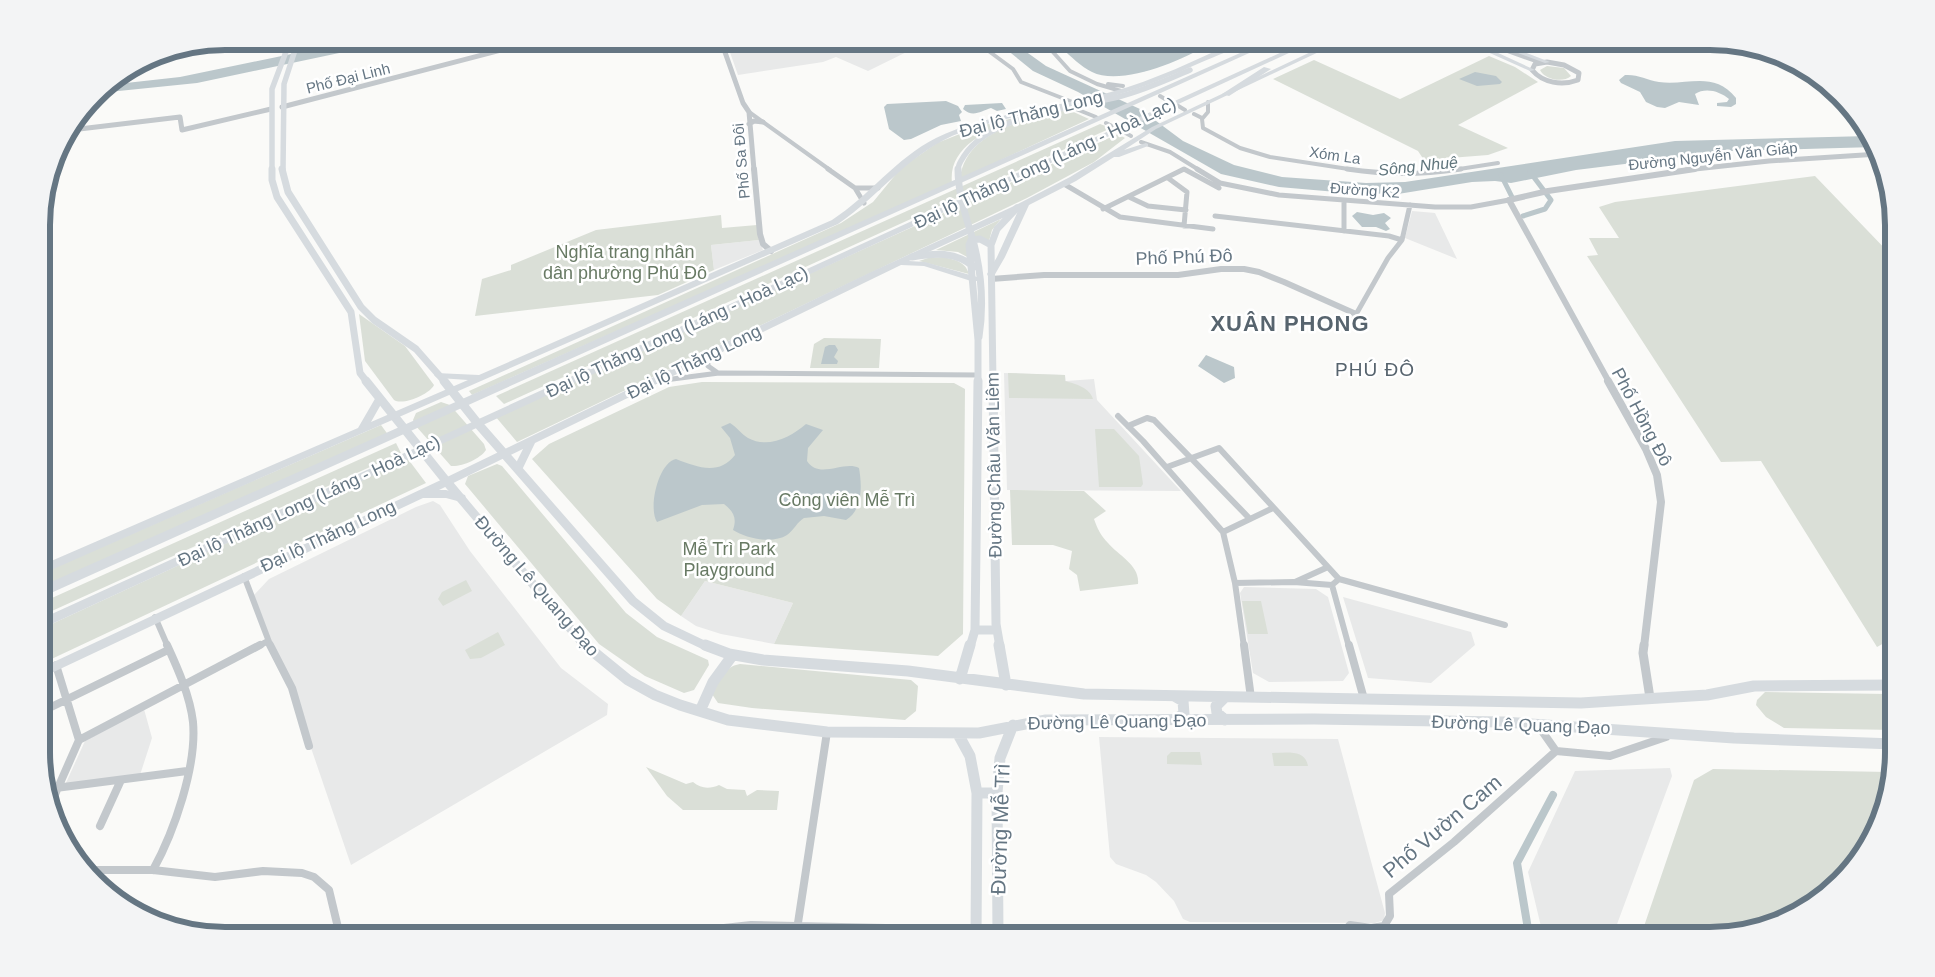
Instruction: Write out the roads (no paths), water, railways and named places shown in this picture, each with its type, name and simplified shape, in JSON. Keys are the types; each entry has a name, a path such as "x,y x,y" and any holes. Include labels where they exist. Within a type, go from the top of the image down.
{"highway":[{"path":"1190,70 1240,50"},
{"name":"Đại lộ Thăng Long (Láng - Hoà Lạc)","path":"50,588 1253,50"},
{"name":"Đại lộ Thăng Long (Láng - Hoà Lạc)","path":"50,619 1292,50"},
{"path":"1226,94 1302,50"}],"main road":[{"name":"Đường Lê Quang Đạo","path":"286,50 272,89 272,180 278,197 351,312 354,324 356,358 360,373 447,482 586,647 610,668 636,685 667,700 728,720 827,732 958,734 978,733 1046,720 1175,719 1537,724 1674,734"},
{"name":"Đại lộ Thăng Long","path":"1081,104 1148,83 1223,50"},
{"name":"Đại lộ Thăng Long","path":"50,668 155,617 447,482 708,354 1017,208 1064,184 1164,123 1320,50"},
{"path":"1488,50 1532,68"},
{"path":"1513,50 1544,62"},
{"name":"Đường Lê Quang Đạo","path":"294,52 287,70 282,107 283,179 288,192 361,307 374,320 416,349 609,575 648,616 673,632 732,656 762,661 907,671 1033,690 1084,694 1174,695 1224,698 1581,703 1707,695 1754,686 1885,686"},
{"path":"1190,70 1219,52"},
{"name":"Đại lộ Thăng Long","path":"50,566 835,222 864,203 914,154 948,136 974,126 1081,104 1122,91 1150,87 1190,70"},
{"path":"978,340 982,321 982,278 979,258 956,179 961,161 974,144 985,135 1010,123 1081,104"},
{"path":"1110,156 1143,143"},
{"path":"271,163 282,160"},
{"path":"991,276 1000,260 1017,218 1026,203"},
{"path":"990,245 997,229 1017,208"},
{"name":"Đường Châu Văn Liêm","path":"960,679 975,630 978,340 975,327 974,267 970,242 980,239 990,245 995,469 996,630 1006,685"},
{"path":"912,257 936,252 949,253 962,257 974,267"},
{"path":"900,262 925,264 974,279"},
{"path":"439,375 480,377"},
{"path":"360,430 375,408 379,398"},
{"path":"518,469 531,441"},
{"path":"977,468 995,469"},
{"path":"418,495 446,494 461,498"},
{"path":"975,630 996,630"},
{"path":"700,711 713,679 732,656"},
{"path":"1174,695 1183,701 1185,708 1184,714 1175,719"},
{"path":"1224,698 1216,706 1217,713 1224,720"},
{"name":"Đường Mễ Trì","path":"998,927 997,793 1000,758 1013,725"},
{"name":"Đường Mễ Trì","path":"958,734 970,756 977,793 976,927"},
{"path":"1674,734 1767,740 1885,744"},
{"path":"977,793 997,793"}],"street":[{"name":"Phố Đại Linh","path":"282,107 501,50"},
{"name":"Phố Sa Đôi","path":"725,50 743,103 750,112 749,124 760,234 763,244 771,250"},
{"path":"990,50 1013,69 1021,82 1063,102"},
{"path":"1051,50 1070,71 1092,82 1122,91"},
{"path":"1494,50 1532,68 1539,77 1553,82 1574,82 1580,77 1570,66 1544,62 1508,50"},
{"path":"1532,68 1544,62"},
{"path":"1146,90 1152,93"},
{"path":"1048,94 1081,104 1096,117"},
{"path":"1160,96 1165,99"},
{"path":"1194,114 1202,118 1208,112 1208,102"},
{"path":"1176,104 1186,110"},
{"path":"79,129 180,117 182,130 271,109"},
{"path":"750,112 855,188 864,203"},
{"name":"Xóm La","path":"1202,118 1203,128 1240,148 1301,163 1374,173 1421,175 1498,163"},
{"path":"749,124 754,121 763,122"},
{"path":"1106,122 1112,126"},
{"path":"1122,131 1131,136"},
{"path":"1143,143 1170,152 1220,186"},
{"name":"Đường Nguyễn Văn Giáp","path":"1509,200 1537,193 1696,167 1763,160 1870,154"},
{"path":"1103,210 1184,169 1220,186"},
{"path":"1168,178 1186,192 1184,226"},
{"path":"1064,184 1103,210 1129,219 1213,229"},
{"name":"Đường K2","path":"1220,186 1279,195 1410,205 1470,207 1509,200"},
{"path":"855,188 878,188"},
{"path":"1129,197 1148,206 1186,210"},
{"name":"Phố Hồng Đô","path":"1509,200 1646,449 1657,475 1662,502 1644,653 1650,698"},
{"path":"1344,201 1344,231"},
{"path":"1350,325 1371,292 1388,258 1402,240 1410,205"},
{"path":"1216,216 1344,231 1402,240"},
{"name":"Phố Phú Đô","path":"991,276 1178,274 1221,269 1244,269 1259,272 1284,282 1356,314"},
{"path":"708,354 707,363 709,368 719,374"},
{"path":"652,382 719,374 978,375"},
{"path":"1118,416 1167,467 1224,532 1235,583 1251,698"},
{"path":"1128,426 1148,418 1154,420 1250,519"},
{"path":"1167,467 1219,448 1339,579 1505,625"},
{"path":"1224,532 1273,508"},
{"path":"1294,582 1328,567"},
{"path":"244,576 268,641 292,688 309,746"},
{"path":"1235,583 1294,582 1332,585 1339,579"},
{"path":"1332,585 1364,700"},
{"path":"153,870 168,842 188,771 194,736 194,724 183,686 155,617"},
{"path":"79,740 268,641"},
{"path":"50,707 168,650"},
{"path":"55,795 79,740 56,665"},
{"path":"1537,724 1556,750 1610,756 1674,734"},
{"path":"798,927 827,732"},
{"name":"Phố Vườn Cam","path":"1383,927 1388,924 1391,918 1389,894 1454,842 1550,758 1556,750"},
{"path":"54,788 188,771"},
{"path":"100,826 121,780"},
{"path":"96,870 153,870 215,877 283,870 314,877 329,890 338,927"},
{"path":"733,927 752,925 767,927"},
{"name":"Phố Vườn Cam","path":"1348,927 1350,925 1364,927"}],"waterway":[{"path":"1523,216 1545,209 1551,200 1530,172"},
{"path":"1501,175 1513,199"},
{"path":"1528,927 1517,863 1553,795"}],"district":[{"name":"XUÂN PHONG","path":"1290,323"},
{"name":"PHÚ ĐÔ","path":"1375,369"}],"water label":[{"name":"Sông Nhuệ","path":"1418,166"}],"park label":[{"name":"Nghĩa trang nhân dân phường Phú Đô","path":"625,262"},
{"name":"Công viên Mễ Trì","path":"847,500"},
{"name":"Mễ Trì Park Playground","path":"729,559"}]}
